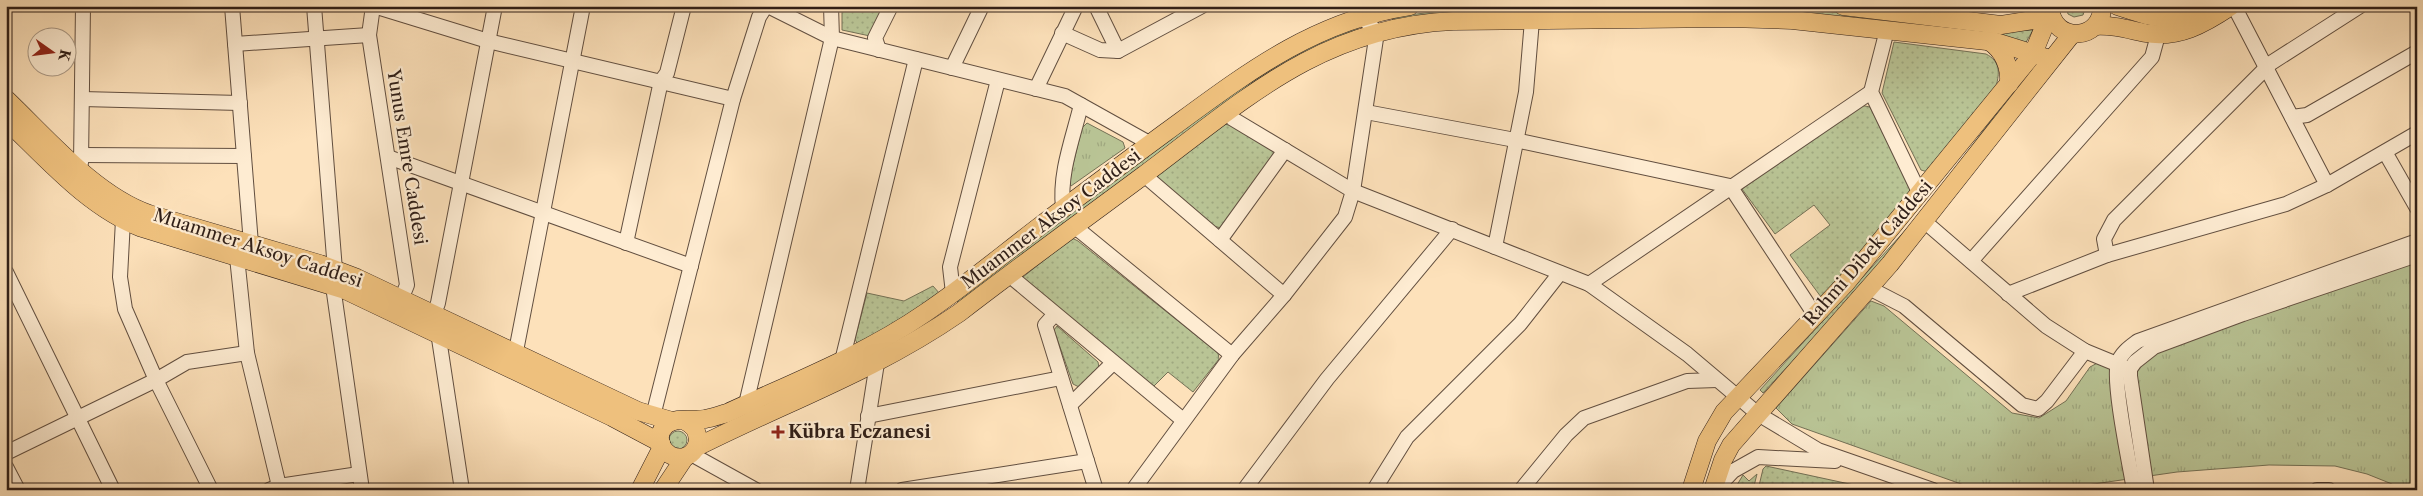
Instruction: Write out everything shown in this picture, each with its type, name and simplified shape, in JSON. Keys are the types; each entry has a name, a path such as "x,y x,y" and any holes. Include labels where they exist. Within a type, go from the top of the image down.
{"main road":[{"name":"Muammer Aksoy Caddesi","path":"399,305 434,314 516,351 611,399 653,416 679,421 716,417 842,361 901,328 953,292 1150,144 1284,49 1359,12 1410,6"},
{"path":"1843,6 2001,25 2021,24 2050,11 2061,30 2072,34"},
{"path":"2095,26 2100,19 2102,6"},
{"path":"2117,6 2144,16 2166,19 2176,17 2198,6"},
{"path":"2158,35 2170,35 2197,27 2233,6"},
{"name":"Rahmi Dibek Caddesi","path":"1691,490 1700,456 1714,428 1738,397 1857,270 2009,84 2033,54 2050,11"},
{"path":"6,120 70,180 111,213 123,220 237,257 334,278 399,305 438,332 612,417 661,445 672,457 691,453 876,364 936,329 1260,88 1295,66 1340,45 1377,32 1436,22 1763,18 1989,41 2006,44 2050,59"},
{"name":"Rahmi Dibek Caddesi","path":"1714,490 1722,460 1731,445 1869,288 1924,221 2050,59 2072,34 2086,32 2095,26 2114,25 2158,35"},
{"path":"1989,41 1997,47 2006,61 2010,73 2009,84"},
{"name":"Muammer Aksoy Caddesi","path":"6,100 81,162 103,190 134,208 252,244 334,278"},
{"path":"640,490 661,445 662,430 679,421 696,430 698,438 691,453 663,490"}],"street":[{"path":"83,6 81,162 244,156"},
{"path":"232,6 252,244"},
{"path":"314,6 334,278 362,490"},
{"path":"374,6 488,41 733,99"},
{"name":"Yunus Emre Caddesi","path":"374,6 369,35 407,285 399,305"},
{"path":"434,314 438,303 495,6"},
{"path":"516,351 583,6"},
{"path":"626,243 661,82 667,73 684,6"},
{"path":"653,416 733,99 759,16 767,6 832,38 1065,96 1150,144"},
{"path":"746,404 832,38 831,6"},
{"path":"879,50 875,38 891,6"},
{"path":"952,68 982,6"},
{"path":"1036,89 1076,6"},
{"path":"1096,6 1118,51"},
{"path":"1062,34 1100,50 1118,51 1202,6"},
{"path":"2233,6 2327,185"},
{"path":"2107,255 2104,239 2114,220 2266,68 2360,6"},
{"path":"1134,490 1232,355 1284,295 1345,217 1353,191 1377,32 1359,12"},
{"path":"1495,246 1526,92 1532,20"},
{"path":"1887,30 1871,92 1920,194"},
{"path":"235,44 369,35"},
{"path":"1971,261 2152,57 2158,35"},
{"path":"2292,116 2307,115 2417,52"},
{"path":"842,361 916,59"},
{"path":"953,292 950,267 998,80"},
{"path":"1589,284 1730,186 1871,92"},
{"path":"82,99 240,103"},
{"path":"1063,208 1061,191 1063,176 1081,105"},
{"path":"1229,111 1232,119 1353,191 1589,284 1687,354 1758,414 1818,450 1933,490"},
{"path":"1366,112 1515,140 1730,186 1816,315"},
{"path":"2008,294 2107,255 2286,204 2327,185 2417,133"},
{"path":"1220,240 1285,150"},
{"path":"2385,152 2417,208"},
{"path":"388,157 691,266"},
{"path":"1144,175 1284,295"},
{"path":"123,220 120,277 124,310 156,380 211,490"},
{"path":"1924,221 2046,326 2085,351 2124,367"},
{"path":"1074,226 1232,355"},
{"path":"1244,490 1326,379 1452,230"},
{"path":"2140,488 2122,355 2138,340 2417,241"},
{"path":"2124,367 2154,347 2243,314 2417,255"},
{"path":"237,257 247,353 274,488 359,474"},
{"path":"6,272 113,490"},
{"path":"1374,490 1407,437 1520,324 1560,273"},
{"path":"1009,275 1054,315 1183,420"},
{"path":"1869,288 1904,306 2022,405 2030,409 2038,409 2047,401 2085,351"},
{"path":"1054,315 1045,325 1096,490"},
{"path":"438,332 462,490"},
{"path":"6,453 156,380 187,362 247,353"},
{"path":"1070,405 1113,363"},
{"path":"857,490 876,364"},
{"path":"868,416 1061,378"},
{"path":"1521,490 1566,435 1584,418 1687,381 1718,380"},
{"path":"691,453 756,490"},
{"path":"1714,490 1733,470 1758,457 1854,462"},
{"path":"902,490 1087,461"},
{"path":"6,466 18,490"},
{"path":"2317,490 2329,490"}],"green space":[{"path":"842,6 884,6 870,36 842,30"},
{"path":"1773,6 2015,31 2033,30 2025,44 1881,22 1393,22 1392,17 1458,9"},
{"path":"2066,6 2086,6 2083,15 2074,17 2068,14"},
{"path":"1357,26 1359,31 1234,98 959,303 955,299 1221,101 1290,55"},
{"path":"1894,42 1986,54 1994,60 1998,68 1996,86 1928,172 1921,170 1882,93"},
{"path":"2030,69 2035,72 1867,281 1763,393 1760,390 1921,213"},
{"path":"1860,105 1870,107 1913,193 1821,297 1790,255 1830,225 1814,205 1775,234 1742,189"},
{"path":"1087,123 1123,142 1125,148 1071,186 1069,181 1082,128"},
{"path":"1224,124 1233,126 1276,153 1221,228 1213,226 1155,176"},
{"path":"1072,238 1218,353 1219,359 1193,392 1168,372 1151,389 1024,284 1023,277"},
{"path":"2417,251 2417,490 2397,490 2392,484 2367,474 2335,466 2269,465 2177,472 2052,490 1978,490 1792,424 1776,408 1871,301 1884,306 2012,413 2039,418 2066,401 2090,367 2116,353"},
{"path":"933,286 940,294 858,345 855,339 867,293 904,301"},
{"path":"1057,326 1098,362 1099,368 1079,387 1073,384 1054,330"},
{"path":"678,431 684,434 687,440 684,446 678,449 672,446 669,440 672,434"},
{"path":"1766,466 1877,490 1758,490 1763,469"},
{"path":"1757,474 1753,490 1734,490 1743,475 1749,481"}],"place":[{"name":"Kübra Eczanesi","path":"778,432"}]}
